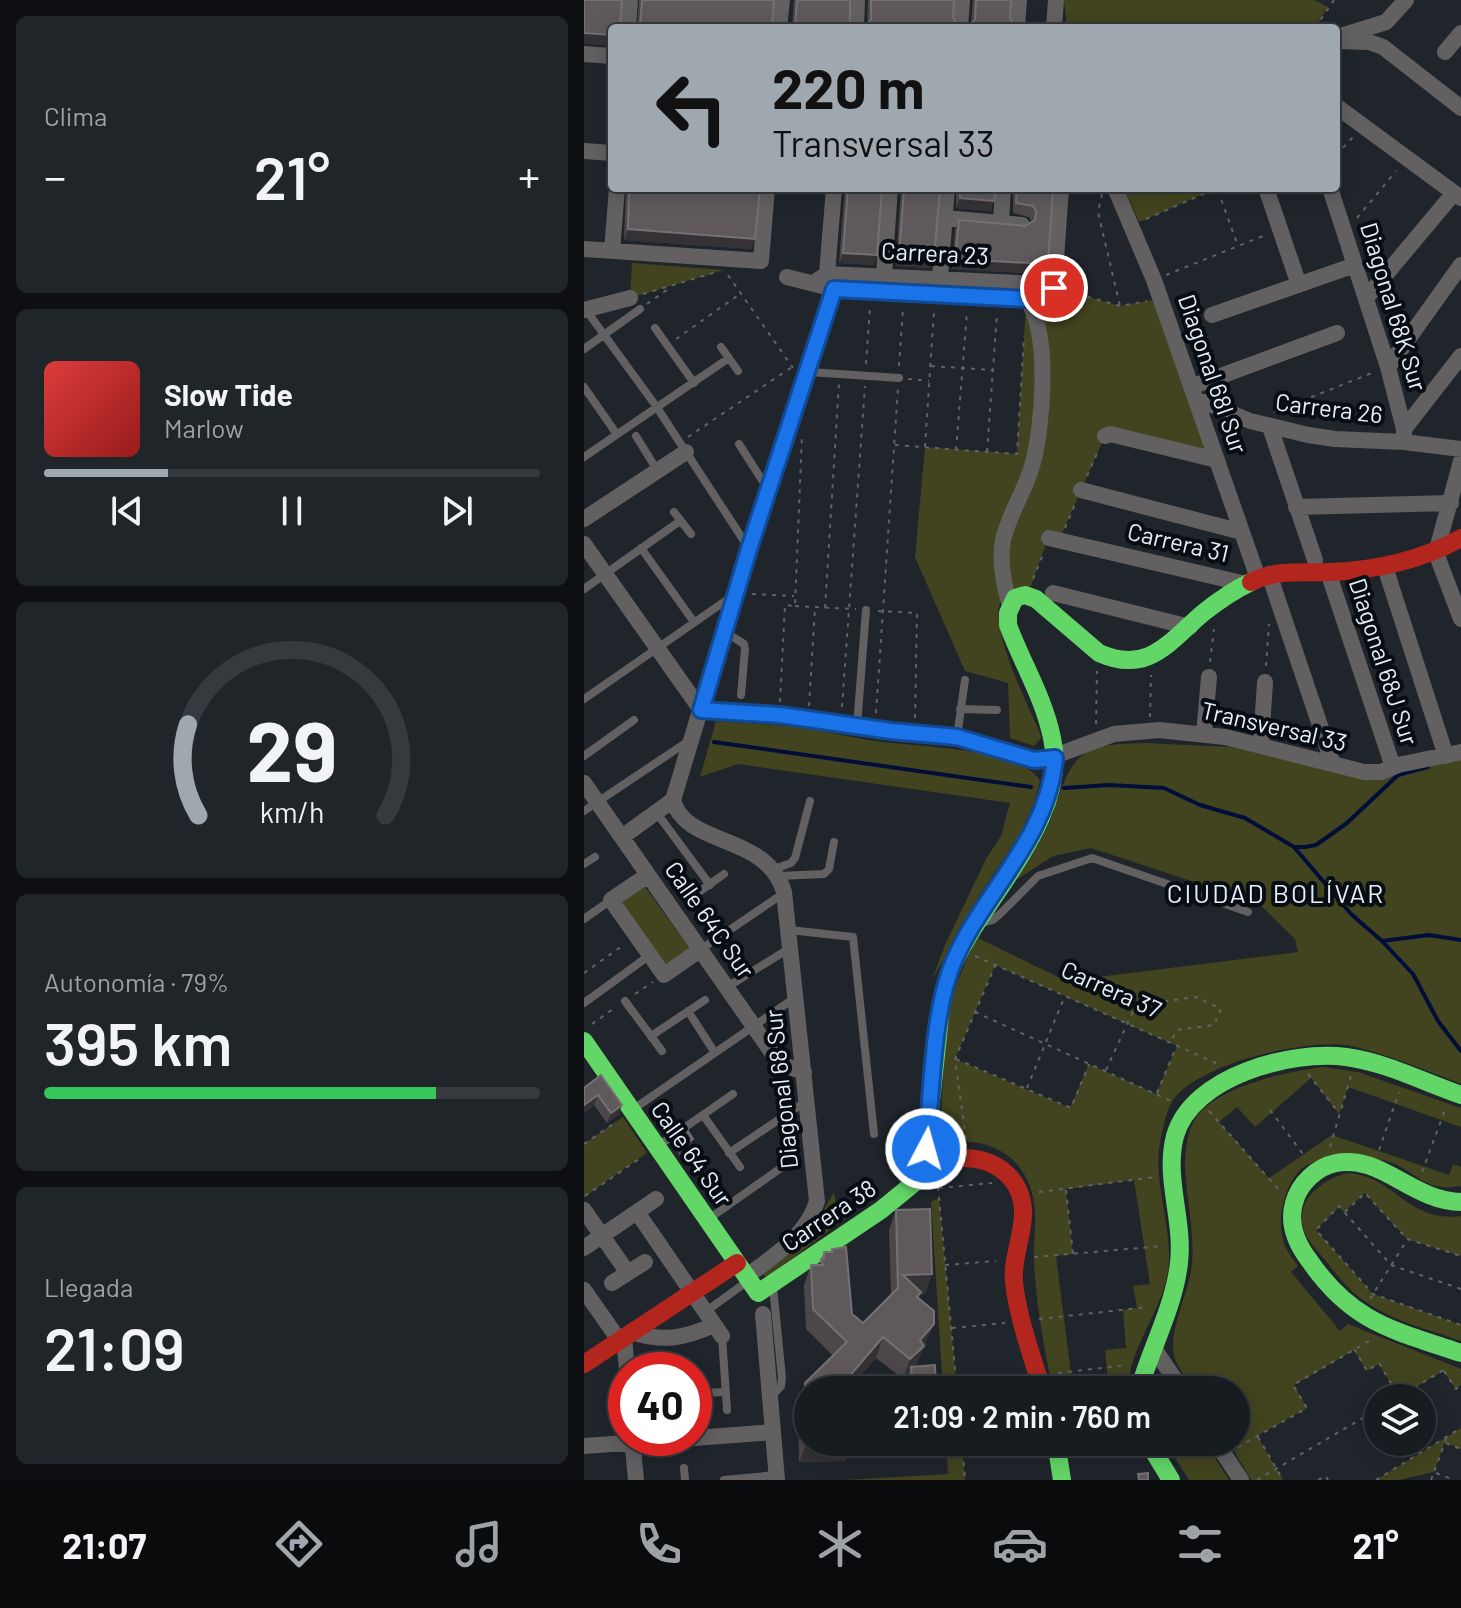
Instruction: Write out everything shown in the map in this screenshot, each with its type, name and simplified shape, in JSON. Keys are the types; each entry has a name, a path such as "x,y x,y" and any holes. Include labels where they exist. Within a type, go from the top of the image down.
{"street":[{"path":"628,24 630,0"},
{"path":"779,24 782,0"},
{"path":"856,24 857,0"},
{"path":"960,24 962,0"},
{"path":"1017,24 1019,0"},
{"path":"1055,24 1056,0"},
{"path":"1340,38 1386,22 1406,0"},
{"path":"1445,52 1461,33"},
{"path":"1340,39 1369,42 1383,47 1461,108"},
{"path":"584,54 608,56"},
{"path":"1340,109 1458,196 1366,298"},
{"path":"584,151 608,153"},
{"path":"612,251 617,192"},
{"path":"584,249 761,261 767,192"},
{"path":"779,879 747,851 691,825 678,814 673,800 802,374 825,282 834,192"},
{"path":"884,274 890,192"},
{"path":"938,286 947,192"},
{"path":"1001,223 1003,192"},
{"path":"1054,288 1061,192"},
{"name":"Diagonal 68I Sur","path":"1117,192 1154,280 1258,579 1333,764"},
{"path":"1267,192 1299,285"},
{"name":"Diagonal 68K Sur","path":"1331,192 1388,367 1404,435"},
{"path":"945,218 1022,225"},
{"path":"1212,315 1355,265"},
{"path":"1388,367 1461,265"},
{"name":"Carrera 23","path":"825,282 884,274 968,295 1026,299 1045,297 1054,288"},
{"name":"Carrera 23","path":"787,277 904,291 938,286 1039,284 1054,288"},
{"path":"930,1171 942,1001 947,977 973,923 1033,831 1049,792 1055,758 1049,726 1010,630 1007,619 1010,606 1003,572 1003,542 1033,463 1041,383 1040,332 1026,299"},
{"path":"585,310 635,304"},
{"path":"1194,394 1337,333"},
{"path":"1404,435 1461,356"},
{"name":"Carrera 26","path":"1194,394 1205,402 1270,427 1335,439 1404,435 1461,449"},
{"name":"Diagonal 68J Sur","path":"1270,427 1296,507 1321,566 1393,767"},
{"path":"1105,436 1110,434 1217,460"},
{"path":"584,519 658,471 683,447"},
{"path":"1461,461 1436,553 1461,619"},
{"path":"1081,490 1242,532"},
{"path":"1296,507 1451,503"},
{"name":"Carrera 31","path":"1049,538 1258,579 1321,566 1385,567 1436,553 1461,538"},
{"path":"584,544 701,710"},
{"path":"1385,567 1454,754"},
{"path":"1010,606 1019,596 1027,595 1042,604 1098,653 1113,660 1129,661 1152,655 1169,646 1216,604 1258,579"},
{"path":"1053,593 1190,627"},
{"path":"1204,734 1209,677"},
{"path":"1261,745 1265,682"},
{"path":"701,710 809,718 875,729 957,737 1034,760 1055,758"},
{"name":"Transversal 33","path":"1055,758 1095,739 1149,730 1204,734 1261,745 1364,772 1381,772 1454,754"},
{"name":"Calle 64C Sur","path":"584,783 591,806 622,837 780,1064 804,1072"},
{"path":"622,837 673,800"},
{"path":"648,875 611,900 664,975 700,950"},
{"name":"Diagonal 68 Sur","path":"751,1280 797,1235 815,1209 818,1195 789,930 779,879"},
{"name":"Calle 64 Sur","path":"584,1041 751,1280"},
{"path":"1144,1376 1169,1305 1179,1266 1180,1244 1172,1175 1173,1143 1188,1108 1207,1091 1297,1058 1328,1055 1348,1057 1461,1095"},
{"path":"968,1156 986,1159 1014,1184 1023,1220 1014,1259 1014,1281 1038,1376"},
{"name":"Carrera 38","path":"584,1364 691,1292 751,1280 900,1196 946,1161 968,1156"},
{"path":"1461,1202 1436,1201 1373,1166 1345,1161 1320,1169 1300,1188 1293,1206 1296,1239 1304,1255 1336,1295 1360,1315 1461,1353"},
{"path":"584,1248 656,1199"},
{"path":"584,1210 628,1273"},
{"path":"625,1336 667,1340 696,1333 713,1324 637,1212"},
{"path":"612,1283 645,1262"},
{"path":"584,1290 625,1336 626,1352"},
{"path":"763,1314 777,1477"},
{"path":"1153,1347 1173,1376"},
{"path":"712,1437 773,1432"},
{"path":"584,1446 608,1443"},
{"path":"634,1456 636,1480"},
{"path":"1058,1456 1062,1480"},
{"path":"1156,1456 1171,1480"},
{"path":"1226,1456 1241,1480"}],"lane":[{"path":"584,349 635,304"},
{"path":"585,310 656,406 749,549"},
{"path":"655,328 694,383"},
{"path":"721,347 738,371"},
{"path":"584,457 729,358"},
{"path":"802,374 899,378"},
{"path":"584,387 587,400 616,433"},
{"path":"636,436 658,471"},
{"path":"739,444 769,491"},
{"path":"674,512 691,534"},
{"path":"584,589 680,521"},
{"path":"641,548 694,622"},
{"path":"584,699 737,593"},
{"path":"849,724 866,610"},
{"path":"725,632 744,644 741,695"},
{"path":"957,737 965,680"},
{"path":"960,709 997,710"},
{"path":"584,756 634,720"},
{"path":"591,806 691,739"},
{"path":"700,950 779,879 795,858 810,801"},
{"path":"656,812 710,885"},
{"path":"779,879 828,872 834,842"},
{"path":"584,864 595,857"},
{"path":"973,923 993,920 1038,876 1092,858 1248,912"},
{"path":"696,894 724,874"},
{"path":"584,919 611,900"},
{"path":"789,930 853,937 874,1134"},
{"path":"727,987 791,947"},
{"path":"584,1003 650,955"},
{"path":"632,1111 796,997"},
{"path":"651,1036 705,1000"},
{"path":"625,1001 662,1051"},
{"path":"688,1011 715,1053"},
{"path":"657,1147 733,1094"},
{"path":"729,1153 807,1101"},
{"path":"703,1115 740,1167"},
{"path":"707,1220 795,1158"},
{"path":"727,1410 713,1324 751,1280"},
{"path":"751,1280 782,1378 781,1386 770,1398"},
{"path":"712,1392 726,1392"},
{"path":"684,1468 685,1480"},
{"path":"724,1480 777,1477"}],"path":[{"path":"1318,24 1334,0"},
{"path":"1340,151 1364,126"},
{"path":"1344,232 1407,158"},
{"path":"1102,192 1098,212 1120,306"},
{"path":"1131,225 1208,192"},
{"path":"1218,192 1238,246"},
{"path":"1154,280 1280,229"},
{"path":"635,304 676,284 724,270 802,374 683,447"},
{"path":"635,304 676,284"},
{"path":"925,447 938,286"},
{"path":"1054,288 1120,306 1160,299"},
{"path":"849,724 872,289"},
{"path":"875,729 904,291"},
{"path":"667,345 741,293"},
{"path":"956,450 968,295"},
{"path":"987,452 998,297"},
{"path":"1171,330 1212,315"},
{"path":"894,445 1017,454 1024,335"},
{"path":"931,366 993,370"},
{"path":"1250,421 1388,367"},
{"path":"825,608 839,374"},
{"path":"899,378 930,381"},
{"path":"780,715 785,605 795,606 803,430"},
{"path":"1027,595 1049,538"},
{"path":"737,593 795,596"},
{"path":"1209,677 1216,604"},
{"path":"809,718 815,607"},
{"path":"1265,682 1270,611"},
{"path":"915,733 917,613"},
{"path":"1095,739 1098,653"},
{"path":"1149,730 1152,655"},
{"path":"584,973 636,936"},
{"name":"Carrera 37","path":"959,949 1218,1064"},
{"path":"968,1156 955,1059 995,965"},
{"path":"1026,1089 1065,996"},
{"path":"1105,1071 1136,1005 1196,997 1221,1009 1214,1025 1177,1030 1170,1043"},
{"path":"975,1012 1188,1108"},
{"path":"1157,1094 1177,1046"},
{"path":"1297,1058 1339,1114"},
{"path":"955,1059 1071,1108 1089,1064"},
{"path":"1320,1169 1348,1084"},
{"path":"1373,1166 1396,1100"},
{"path":"1270,1110 1320,1169"},
{"path":"584,1144 632,1111"},
{"path":"1415,1192 1443,1116"},
{"path":"1217,1120 1293,1206"},
{"path":"584,1197 657,1147"},
{"path":"930,1171 938,1189 956,1376"},
{"path":"938,1189 1014,1184 1066,1189 1172,1175"},
{"path":"1066,1189 1073,1254"},
{"path":"1344,1212 1365,1193 1407,1239 1461,1256"},
{"path":"1461,1289 1391,1265 1339,1206 1316,1230 1373,1294 1461,1325"},
{"path":"1373,1294 1407,1239"},
{"path":"945,1265 1180,1244"},
{"path":"951,1329 1169,1305"},
{"path":"1250,1438 1307,1408 1293,1385 1391,1328"},
{"path":"1354,1349 1367,1371 1379,1363 1391,1384"},
{"path":"1420,1384 1443,1370 1456,1389 1461,1385"},
{"path":"1257,1480 1364,1417"},
{"path":"1376,1480 1461,1428"},
{"path":"1257,1436 1283,1480"},
{"path":"1431,1480 1447,1437"},
{"path":"1445,1442 1461,1449"},
{"path":"963,1456 965,1480"},
{"path":"1276,1480 1277,1470"},
{"path":"1434,1472 1454,1480"},
{"path":"1318,1480 1327,1478"}],"green space":[{"path":"1064,0 1314,0 1328,7 1317,24 1067,24"},
{"path":"1126,192 1208,192 1139,222"},
{"path":"632,263 724,270 630,298"},
{"path":"1060,289 1120,306 1153,300 1208,458 1105,436 1059,540 1048,538 1031,586 1003,598 999,624 1011,664 1040,733 1041,738 1034,746 1010,738 1008,683 965,671 915,557 925,447 1017,454 1026,305 1060,306"},
{"path":"716,721 798,727 882,742 968,751 1013,762 1030,770 1040,781 1020,834 979,896 932,980 986,859 1001,836 1010,803 738,764 700,777"},
{"path":"1137,743 1231,747 1349,774 1461,753 1461,1084 1380,1054 1333,1044 1255,1056 1228,1065 1184,1088 1168,1111 1158,1159 1169,1244 1167,1276 1158,1305 1133,1360 1130,1376 1108,1376 1105,1350 1126,1348 1123,1310 1137,1308 1133,1286 1150,1284 1134,1180 1066,1189 1073,1254 1056,1256 1071,1376 1050,1376 1037,1293 1035,1212 1026,1177 1017,1164 991,1146 976,1142 940,1144 949,1002 976,937 1066,981 1298,952 1295,939 1258,903 1091,848 1053,856 1016,880 1045,833 1071,768 1084,754 1113,745","holes":["995,965 1177,1046 1156,1094 1089,1064 1070,1108 955,1059"]},
{"path":"643,884 690,949 665,967 618,902"},
{"path":"1323,1067 1358,1072 1461,1108 1461,1127 1348,1087 1339,1114 1311,1078 1255,1127 1237,1107 1219,1122 1269,1178 1332,1135 1449,1175 1453,1164 1461,1167 1461,1186 1447,1187 1426,1182 1401,1167 1381,1160 1312,1163 1303,1167 1290,1185 1281,1230 1284,1243 1298,1266 1291,1272 1340,1331 1348,1324 1461,1369 1461,1385 1456,1389 1443,1371 1421,1384 1391,1384 1379,1364 1367,1371 1354,1350 1294,1385 1307,1408 1257,1436 1283,1480 1251,1480 1237,1456 1250,1456 1250,1376 1185,1376 1173,1349 1192,1264 1185,1166 1187,1142 1195,1119 1205,1107 1235,1089"},
{"path":"623,1117 647,1153 584,1197 584,1144"},
{"path":"1347,1173 1377,1182 1427,1213 1461,1216 1461,1256 1407,1239 1365,1193 1344,1212 1339,1207 1316,1230 1373,1294 1461,1325 1461,1341 1402,1321 1363,1300 1342,1281 1308,1239 1302,1219 1307,1201 1320,1186"},
{"path":"834,1192 838,1215 850,1215 766,1278 761,1271 812,1230"},
{"path":"939,1198 956,1376 942,1376 931,1202"},
{"path":"1461,1428 1461,1449 1445,1442 1434,1472 1399,1480 1376,1480 1415,1456 1436,1456 1436,1443"},
{"path":"947,1456 963,1456 965,1480 847,1480 948,1474"},
{"path":"1174,1456 1214,1456 1229,1480 1189,1480"}],"building":[{"path":"584,0 622,0 620,24 608,24 608,35 584,33"},
{"path":"642,0 774,0 772,24 640,24"},
{"path":"797,0 850,0 850,22 853,24 795,24"},
{"path":"871,0 954,0 953,18 956,24 868,24 871,19"},
{"path":"976,0 1011,0 1012,24 971,24 975,19"},
{"path":"629,192 760,192 755,239 628,229"},
{"path":"848,192 882,192 877,255 843,253"},
{"path":"904,192 940,192 934,258 899,256"},
{"path":"960,192 995,192 994,201 960,198"},
{"path":"1017,192 1053,192 1048,264 955,259 959,220 1025,226 1035,220 1033,206 1016,203"},
{"path":"601,1075 622,1105 611,1113 598,1095 584,1105 584,1088"},
{"path":"686,1128 693,1139 684,1145 676,1134"},
{"path":"930,1209 932,1274 903,1275 921,1292 917,1297 934,1311 934,1324 920,1340 924,1346 910,1359 883,1337 852,1376 812,1376 847,1342 813,1309 811,1265 823,1265 821,1259 824,1252 846,1247 852,1314 863,1323 898,1288 896,1210"},
{"path":"935,1365 935,1376 912,1376 911,1367"},
{"path":"1148,1473 1148,1480 1139,1480 1138,1474"}],"waterway":[{"path":"714,742 1031,787"},
{"path":"1064,788 1109,785 1164,788 1200,805 1245,818 1294,847 1305,847 1316,845 1347,823 1398,775 1428,767"},
{"path":"1294,847 1351,914 1413,974 1438,1021 1461,1051"},
{"path":"1382,941 1429,935 1461,940"}],"traffic: fast":[{"path":"923,1175 940,1014 948,977 961,949 1035,831 1048,800 1054,769 1048,723 1008,625 1008,613 1015,598 1025,595 1036,599 1099,653 1131,660 1157,652 1214,604 1251,582"},
{"path":"584,1041 758,1293 881,1210 930,1170 952,1159"},
{"path":"1143,1376 1167,1311 1179,1263 1172,1168 1175,1136 1185,1115 1201,1097 1246,1071 1272,1063 1324,1056 1375,1063 1461,1095"},
{"path":"1461,1202 1443,1200 1368,1165 1352,1162 1336,1163 1315,1172 1296,1196 1292,1211 1297,1240 1325,1281 1341,1298 1376,1322 1461,1353"},
{"path":"1058,1456 1062,1480"},
{"path":"1156,1456 1171,1480"}],"traffic: jam":[{"path":"1251,582 1280,573 1347,571 1381,566 1430,553 1461,538"},
{"path":"952,1159 966,1158 991,1164 1011,1178 1018,1189 1023,1215 1014,1282 1038,1376"},
{"path":"584,1364 737,1263"}],"district":[{"name":"CIUDAD BOLÍVAR","path":"1276,894"}],"route":[{"path":"926,1149 936,1045 947,977 973,923 1021,853 1037,823 1049,792 1055,758 1034,760 957,737 891,731 818,719 701,710 749,549 834,289 1036,299 1045,297 1054,288"}]}
